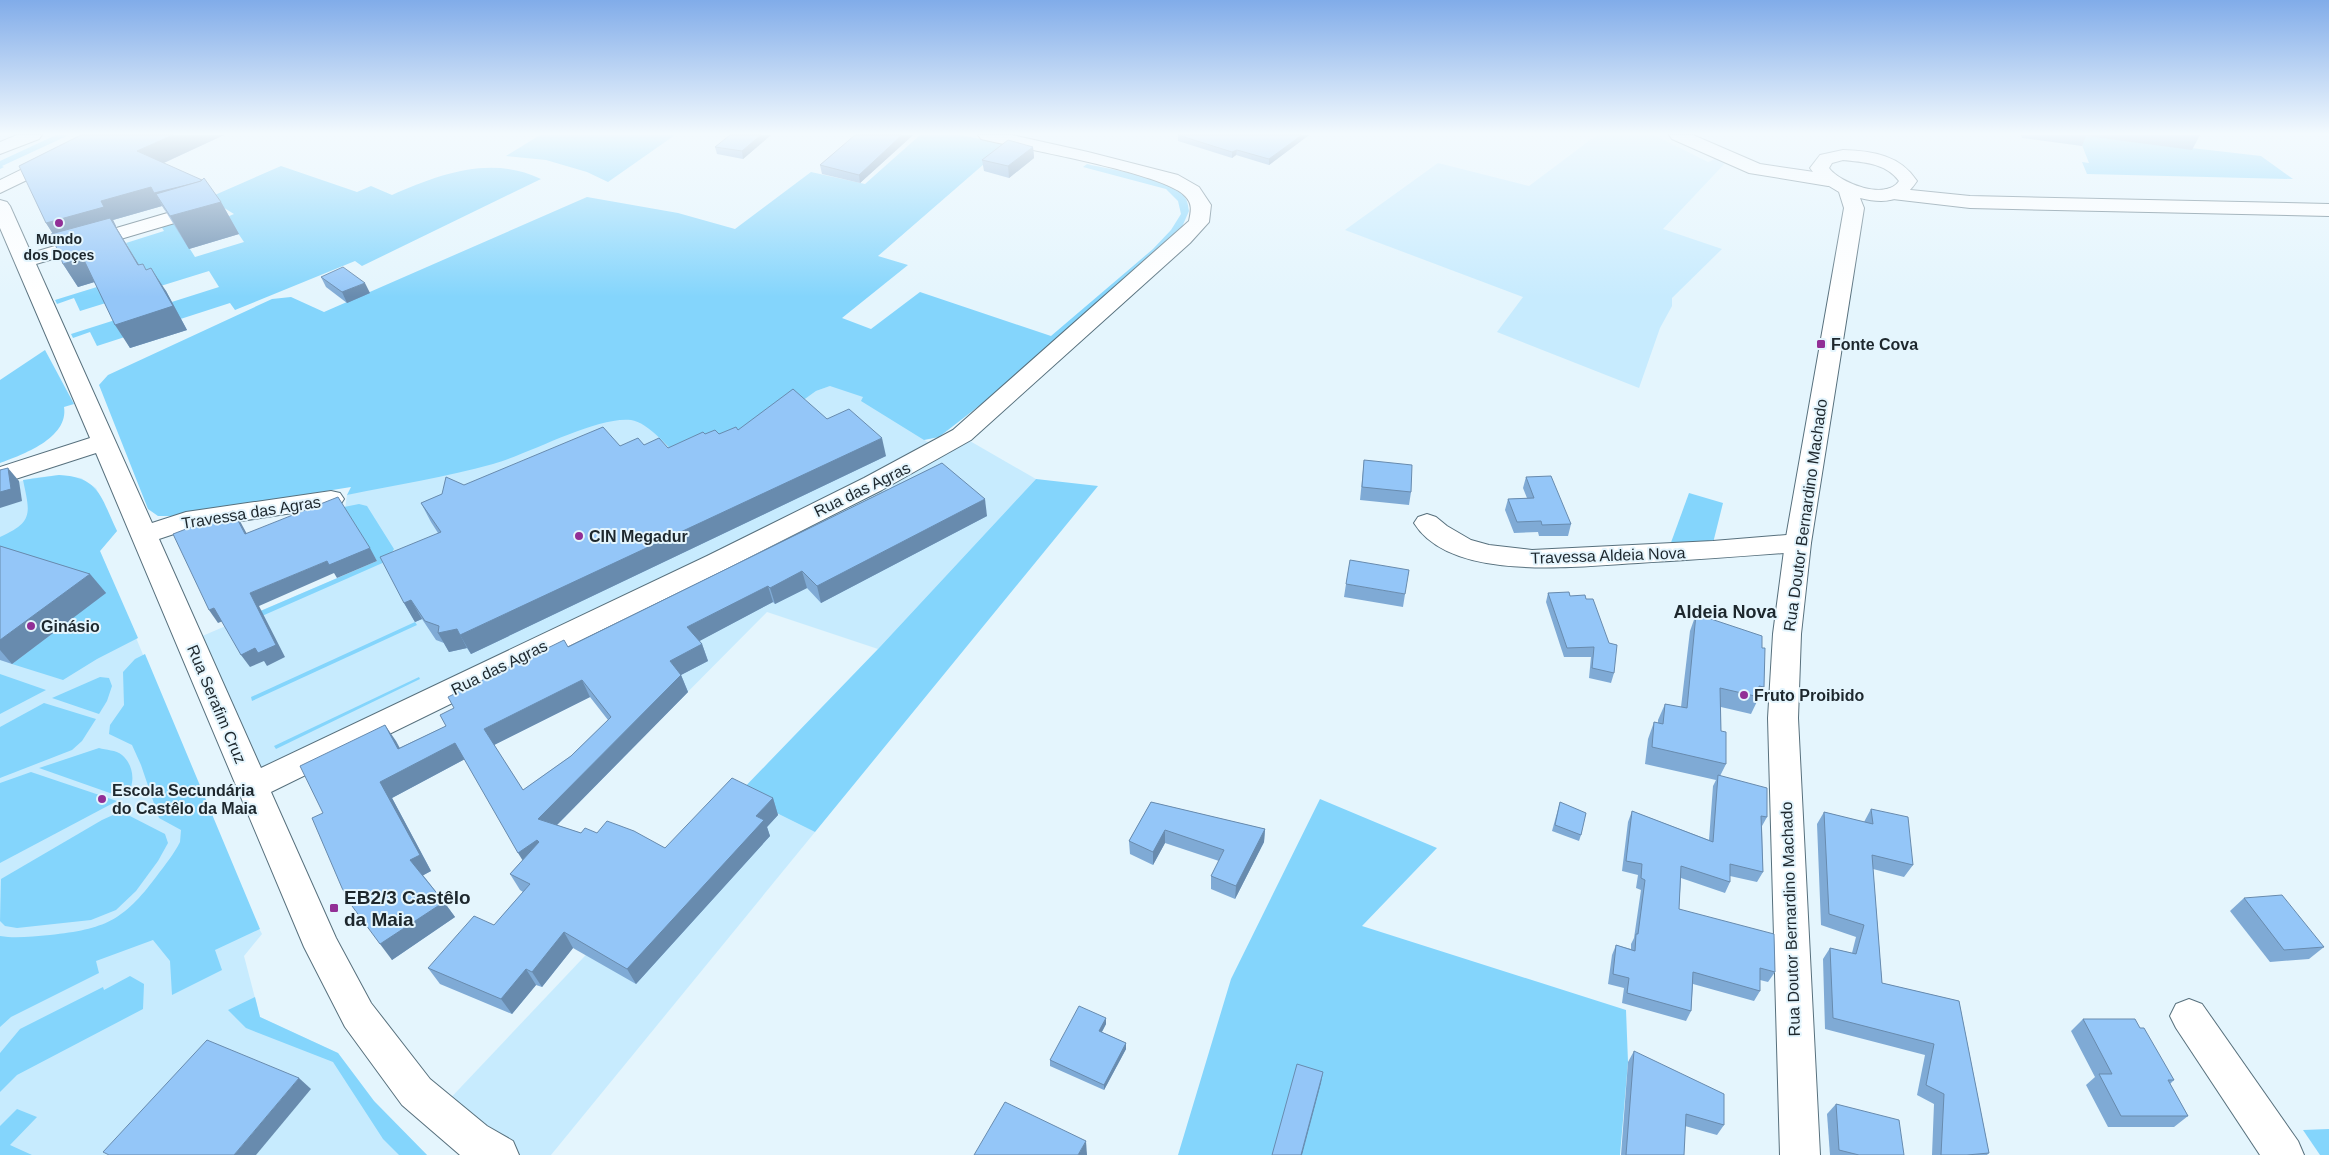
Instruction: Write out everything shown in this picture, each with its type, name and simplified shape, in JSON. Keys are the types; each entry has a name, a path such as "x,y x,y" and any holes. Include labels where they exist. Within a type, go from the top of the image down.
{"street":[{"name":"Rua das Agras","path":"252,787 506,663 673,585 921,460 962,435 1183,239 1199,222 1201,205 1192,191 1188,189"},
{"path":"1853,189 1868,196 2008,203 2329,210"},
{"path":"1868,196 1901,191 1903,189"},
{"path":"1928,189 1951,199"},
{"name":"Rua Doutor Bernardino Machado","path":"1800,1155 1783,718 1787,634 1798,543 1868,196"},
{"name":"Rua Serafim Cruz","path":"0,206 322,947 358,1016 416,1092 473,1140 499,1155"},
{"path":"24,261 210,207"},
{"path":"0,476 103,442"},
{"name":"Travessa das Agras","path":"144,536 186,521 331,499"},
{"name":"Travessa Aldeia Nova","path":"1427,523 1439,536 1459,546 1508,558 1532,559 1713,550 1798,543"},
{"path":"2190,1016 2284,1155"}],"shaded area":[{"path":"229,189 348,189 357,192 364,189 378,189 392,195 407,189 521,189 362,266 355,261 235,310 230,303 97,346 90,332 73,338 71,334 219,287 209,271 80,311 74,298 57,304 55,300 142,273 126,243 164,231 161,226 173,222 195,257 244,242 227,217 234,214 208,198"},
{"path":"788,189 955,189 878,256 908,265 842,318 871,329 920,292 1051,336 1153,249 1171,230 1181,214 1178,201 1166,189 1177,189 1184,196 1189,211 1182,227 984,402 939,437 924,440 861,401 863,397 830,386 816,391 741,445 683,462 659,437 645,426 631,420 617,420 582,430 493,464 439,477 347,495 351,487 172,516 158,516 148,509 99,385 108,375 272,299 291,297 324,312 587,197 678,213 735,229"},
{"path":"1402,189 1701,189 1663,229 1722,249 1672,298 1672,306 1660,328 1639,388 1497,332 1523,297 1345,230"},
{"path":"45,350 74,404 64,407 64,418 59,428 42,444 0,463 0,380"},
{"path":"865,373 920,437 941,451 963,437 1036,479 878,649 767,612 645,735 569,631 256,781 193,640 377,561 345,509 347,495 587,424 631,415 741,445 816,391"},
{"path":"59,475 81,478 96,488 117,531 100,551 247,905 262,934 244,956 260,1017 338,1053 374,1101 427,1155 0,1155 0,487 33,478"},
{"path":"59,475 83,480 91,485 97,491 107,509 117,531 100,551 138,638 97,659 63,680 12,664 105,593 0,560 0,537 19,526 27,515 28,509 23,480"},
{"path":"1036,479 1098,486 815,832 738,794 878,649"},
{"path":"1689,493 1723,503 1712,547 1669,548"},
{"path":"359,504 367,506 394,549 387,561 246,623 244,618 377,561 344,507"},
{"path":"415,622 417,625 252,701 251,697"},
{"path":"145,654 260,929 215,950 222,970 172,995 170,961 153,940 96,961 99,973 11,1017 0,1027 0,936 25,937 69,933 99,926 111,920 133,904 144,892 169,860 180,842 181,830 159,818 141,765 132,745 109,734 110,725 124,705 123,672 135,659"},
{"path":"0,674 46,690 0,714"},
{"path":"100,677 109,678 112,686 107,701 99,714 52,698"},
{"path":"419,677 420,679 276,749 274,746"},
{"path":"44,703 96,719 82,741 72,750 0,778 0,727"},
{"path":"99,748 120,753 132,771 131,788 124,798 39,768"},
{"path":"31,772 117,801 0,863 0,783"},
{"path":"738,794 815,832 551,1155 516,1155 443,1106"},
{"path":"1320,799 1437,848 1362,926 1626,1010 1628,1062 1620,1155 1178,1155 1231,979"},
{"path":"126,814 165,834 168,843 158,861 136,891 116,910 91,920 17,928 5,926 0,921 1,879 102,820 113,815"},
{"path":"130,976 144,984 143,1009 17,1075 0,1092 0,1053 20,1029 103,987 104,990"},
{"path":"255,997 260,1017 338,1053 374,1101 427,1155 399,1155 383,1139 333,1062 246,1028 228,1010"},
{"path":"17,1109 37,1117 10,1145 32,1155 0,1155 0,1126"},
{"path":"2329,1129 2329,1155 2320,1155 2303,1130"}],"building":[{"path":"30,189 144,189 101,201 104,207 46,223"},
{"path":"152,189 171,189 154,193"},
{"path":"174,189 212,189 221,202 170,216 156,194"},
{"path":"110,218 138,265 143,264 146,270 151,268 173,306 115,325 83,258 63,264 51,234"},
{"path":"343,267 365,283 342,292 321,277"},
{"name":"CIN Megadur","path":"793,389 827,419 849,409 882,438 460,635 457,629 438,633 439,626 425,621 411,600 404,603 380,557 441,532 421,503 442,494 446,477 464,485 603,427 620,446 638,438 644,445 659,438 668,448 703,432 705,434 715,430 719,434 736,427 738,430"},
{"path":"1364,460 1412,465 1411,492 1362,487"},
{"path":"942,463 985,499 817,586 802,571 687,627 702,644 670,661 681,675 538,819 581,833 585,828 597,833 607,821 634,831 665,848 732,778 773,798 756,816 764,820 627,969 564,932 532,972 526,969 501,999 428,968 474,916 494,925 530,884 510,874 539,842 537,840 518,853 455,743 380,782 420,855 410,860 444,902 380,944 352,906 342,888 312,818 323,813 300,766 385,725 398,749 446,726 440,715 454,708 448,697 564,640 568,647","holes":["582,680 611,717 571,756 523,790 484,729"]},
{"path":"8,468 11,489 0,492 0,470"},
{"path":"1551,476 1571,524 1542,525 1541,521 1517,522 1508,499 1534,498 1526,477"},
{"path":"338,497 370,548 329,565 327,561 250,593 276,645 258,653 255,648 241,655 214,608 209,610 173,534 233,511 245,534"},
{"path":"0,546 90,574 0,640"},
{"path":"1350,560 1409,570 1405,594 1346,584"},
{"path":"1569,592 1570,596 1585,595 1586,599 1593,599 1609,643 1617,645 1614,673 1592,668 1594,647 1567,648 1548,593"},
{"path":"1696,614 1762,636 1762,648 1765,648 1764,687 1759,686 1759,697 1720,688 1721,731 1726,732 1726,764 1652,747 1654,722 1663,724 1665,704 1687,708"},
{"path":"1718,775 1767,788 1767,817 1761,816 1763,872 1730,864 1730,882 1681,866 1679,909 1774,934 1775,972 1760,968 1760,991 1693,972 1691,1011 1627,993 1629,978 1613,974 1616,945 1635,951 1645,880 1641,878 1642,864 1626,861 1632,811 1713,842"},
{"path":"1151,802 1265,829 1236,886 1211,876 1224,850 1165,830 1153,852 1129,841"},
{"path":"1560,802 1586,813 1581,835 1555,825"},
{"path":"1871,809 1908,817 1913,865 1872,855 1882,983 1959,1001 1989,1153 1941,1155 1944,1094 1926,1085 1934,1044 1833,1018 1830,948 1856,954 1864,925 1829,914 1824,812 1873,824"},
{"path":"2282,895 2324,947 2284,950 2244,898"},
{"path":"1079,1006 1106,1018 1099,1031 1126,1043 1104,1085 1050,1060"},
{"path":"2083,1019 2135,1019 2140,1028 2144,1028 2174,1080 2168,1080 2188,1116 2121,1116 2099,1074 2112,1074"},
{"path":"207,1040 299,1078 234,1155 109,1155 103,1152"},
{"path":"1634,1051 1724,1094 1724,1125 1686,1114 1684,1155 1626,1155"},
{"path":"1297,1064 1323,1072 1301,1155 1272,1155"},
{"path":"1005,1102 1086,1141 1078,1155 974,1155"},
{"path":"1836,1104 1899,1120 1904,1155 1859,1155 1839,1150"}],"place":[{"name":"Mundo dos Doçes","path":"59,223"},
{"name":"Fonte Cova","path":"1821,344"},
{"name":"CIN Megadur","path":"579,536"},
{"name":"Ginásio","path":"31,626"},
{"name":"Fruto Proibido","path":"1744,695"},
{"name":"Escola Secundária do Castêlo da Maia","path":"102,799"},
{"name":"EB2/3 Castêlo da Maia","path":"334,908"}],"district":[{"name":"Aldeia Nova","path":"1725,612"}]}
